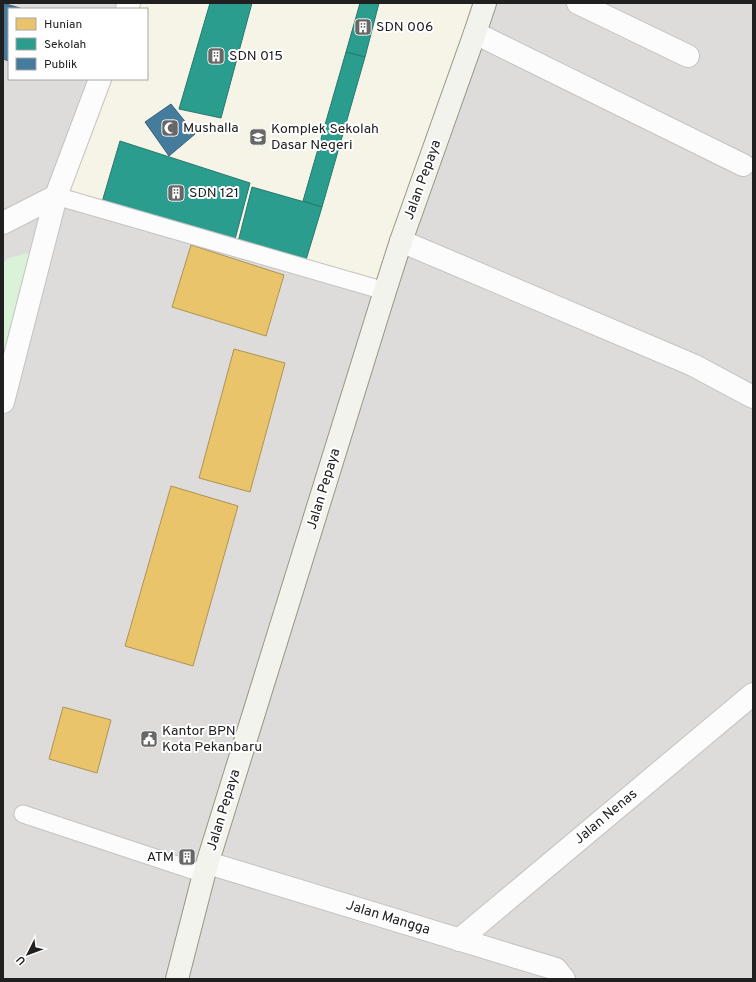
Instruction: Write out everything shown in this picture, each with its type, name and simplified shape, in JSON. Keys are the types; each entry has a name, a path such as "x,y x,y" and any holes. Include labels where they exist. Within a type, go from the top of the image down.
{"main road":[{"name":"Jalan Pepaya","path":"177,979 206,869 385,291 401,241 475,33 484,3"}],"street":[{"path":"578,3 688,56"},
{"path":"475,33 743,165"},
{"path":"3,402 56,196 100,80"},
{"path":"3,223 56,196"},
{"path":"401,241 693,365 753,397"},
{"name":"Jalan Nenas","path":"459,940 753,694"},
{"name":"Jalan Mangga","path":"206,869 459,940 556,969 564,979"}],"lane":[{"path":"56,196 385,291"},
{"path":"23,814 206,869"}],"shaded area":[{"path":"3,3 753,3 753,979 3,979"},
{"name":"Komplek Sekolah Dasar Negeri","path":"129,3 485,3 385,291 56,196 100,80 148,80 148,8 127,8"}],"green space":[{"path":"40,250 3,381 3,263 9,258"}],"building: Hunian":[{"path":"191,245 284,275 266,336 172,307"},
{"path":"234,349 285,363 250,492 199,478"},
{"path":"171,486 238,506 193,666 125,646"},
{"path":"63,707 111,720 97,773 49,759"},
{"name":"ATM","path":"185,850 193,855 188,865 180,859"}],"building: Sekolah":[{"name":"SDN 015","path":"210,3 252,3 221,118 179,109"},
{"name":"SDN 006","path":"360,3 379,3 365,57 346,52"},
{"path":"346,52 365,57 322,207 303,201"},
{"name":"SDN 121","path":"120,141 250,183 234,243 102,202"},
{"name":"SDN 121","path":"252,187 322,207 306,260 238,242"}],"building: Publik":[{"path":"3,3 20,8 8,8 8,61 3,59"},
{"name":"Mushalla","path":"171,104 195,134 169,156 145,122"}],"place":[{"name":"SDN 006","path":"363,27"},
{"name":"SDN 015","path":"216,56"},
{"name":"Mushalla","path":"170,128"},
{"name":"Komplek Sekolah Dasar Negeri","path":"258,137"},
{"name":"SDN 121","path":"176,193"},
{"name":"Kantor BPN Kota Pekanbaru","path":"149,739"},
{"name":"ATM","path":"187,857"}]}
